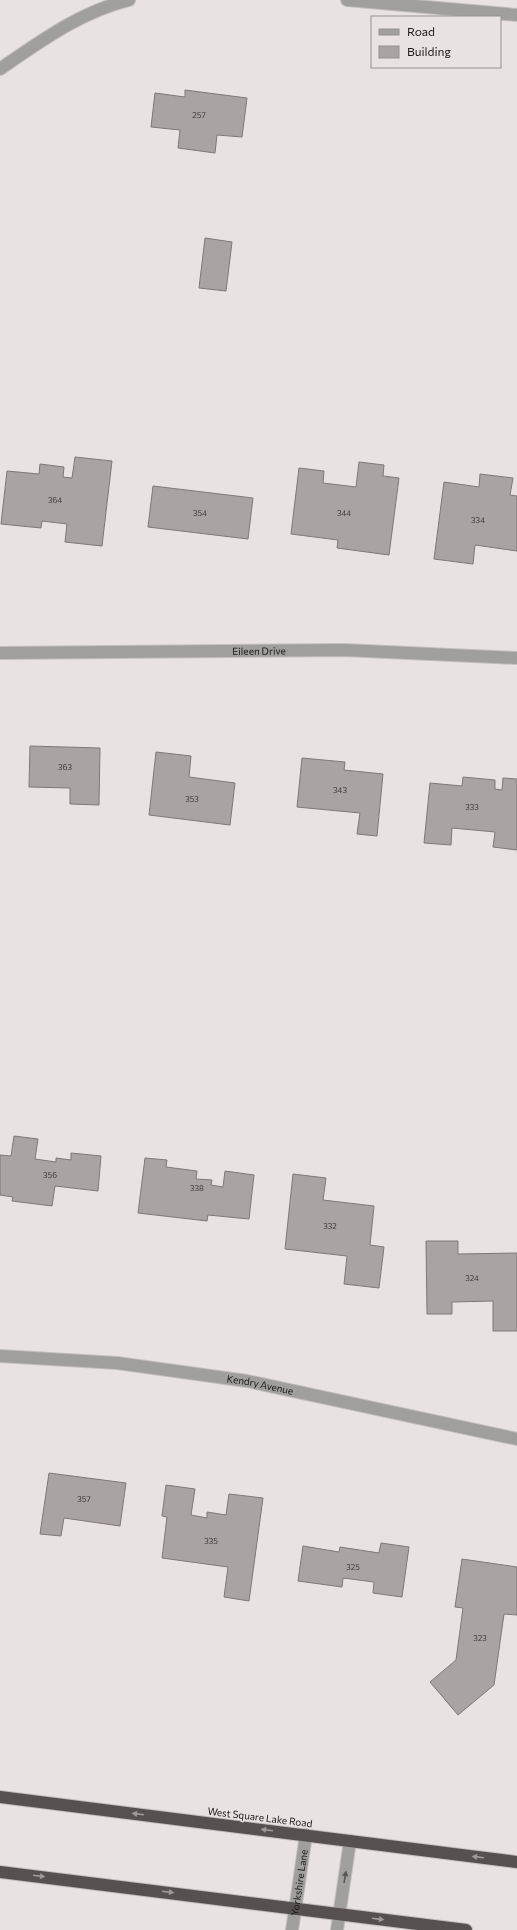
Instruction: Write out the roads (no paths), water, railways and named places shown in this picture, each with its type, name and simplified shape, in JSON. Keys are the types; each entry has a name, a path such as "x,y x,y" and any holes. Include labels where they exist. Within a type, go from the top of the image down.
{"highway":[{"name":"West Square Lake Road","path":"0,1797 517,1862"},
{"path":"0,1872 466,1930"}],"street":[{"path":"0,69 61,28 93,12 129,0"},
{"path":"347,0 517,15"},
{"name":"Eileen Drive","path":"0,653 336,650 517,658"},
{"name":"Kendry Avenue","path":"0,1356 117,1363 247,1380 517,1439"},
{"name":"Yorkshire Lane","path":"292,1930 306,1835"},
{"path":"337,1930 350,1841"}]}
